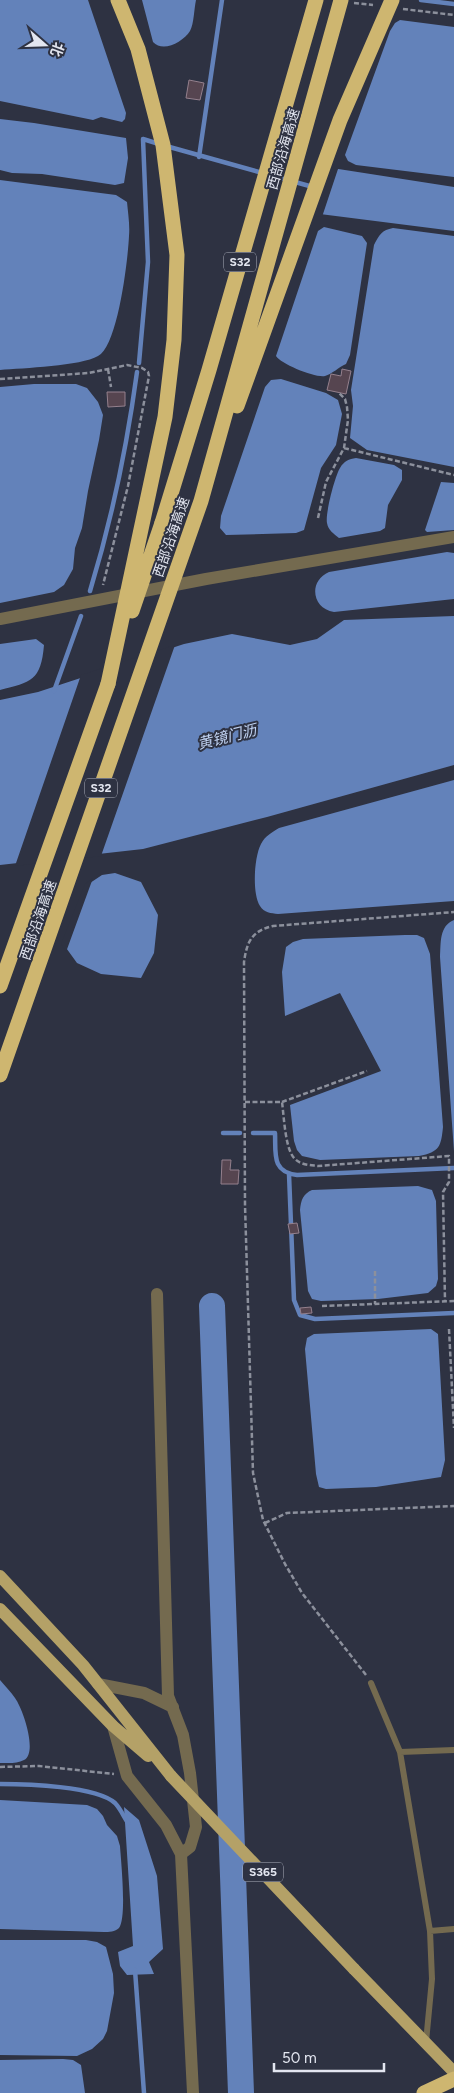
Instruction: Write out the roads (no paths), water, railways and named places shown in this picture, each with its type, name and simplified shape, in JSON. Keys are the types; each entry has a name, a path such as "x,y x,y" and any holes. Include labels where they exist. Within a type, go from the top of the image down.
{"highway":[{"path":"108,684 165,417 174,340 177,255 163,145 138,49 118,0"},
{"name":"西部沿海高速","path":"0,986 108,684 162,523 206,380 316,0"},
{"name":"西部沿海高速","path":"0,1075 201,501 341,0"},
{"path":"201,501 258,351 340,120 392,0"},
{"path":"424,2093 454,2079"}],"main road":[{"path":"0,1576 83,1665 171,1776"},
{"path":"0,1609 113,1726 171,1776"},
{"name":"S365","path":"171,1776 454,2072"}],"street":[{"path":"0,619 206,579 454,536"},
{"path":"156,1294 168,1696 183,1735 196,1827 190,1848 181,1854"},
{"path":"98,1684 144,1693 172,1707"},
{"path":"113,1726 127,1776 166,1825 181,1854 193,2093"}],"lane":[{"path":"371,1683 400,1752 430,1931 432,1979 426,2042"},
{"path":"400,1752 454,1750"},
{"path":"430,1931 454,1929"}],"water":[{"path":"0,0 88,0 126,113 125,119 122,122 101,117 93,120 0,101"},
{"path":"142,0 196,0 190,31 183,39 173,45 157,45 153,42"},
{"path":"400,20 454,27 454,177 356,165 348,161 345,155 390,31 395,23"},
{"path":"0,119 126,138 128,158 124,183 115,185 0,170"},
{"path":"332,168 454,187 454,231 312,213"},
{"path":"0,180 116,195 127,202 129,236 121,301 111,336 105,349 98,356 66,364 0,370"},
{"path":"324,227 362,236 367,243 350,355 346,364 328,375 320,376 306,373 276,356 318,231"},
{"path":"393,228 454,236 454,467 367,450 350,438 353,406 351,390 374,245 381,234"},
{"path":"281,379 326,393 338,400 342,414 336,445 321,468 304,530 296,533 226,535 220,528 221,516 265,387 271,380"},
{"path":"34,384 76,384 87,388 98,402 103,415 82,528 75,548 73,569 64,585 54,592 0,603 0,387"},
{"path":"356,458 394,465 402,470 402,480 388,505 385,528 380,531 339,538 328,525 329,504 340,468 347,461"},
{"path":"441,482 454,483 454,530 427,532 425,530"},
{"path":"447,552 454,553 454,599 334,612 321,606 317,600 315,594 318,582 322,576 329,572"},
{"name":"黄镜门沥","path":"454,616 454,765 143,849 0,865 0,700 38,692 184,644 232,634 290,645 317,639 344,620"},
{"path":"36,639 44,645 43,657 37,673 27,682 0,690 0,644"},
{"path":"454,780 454,901 278,914 270,913 260,906 257,900 255,885 257,857 263,841 273,831"},
{"path":"115,873 141,882 158,915 154,953 141,978 101,974 77,963 64,945 87,885 102,875"},
{"path":"454,920 454,1151 440,957 443,931"},
{"path":"417,935 424,938 430,954 443,1127 440,1143 435,1150 419,1156 320,1160 302,1156 297,1150 294,1141 290,1105 381,1071 340,993 285,1016 282,972 286,947 293,942 303,939"},
{"path":"418,1186 432,1190 436,1201 438,1279 436,1286 428,1293 378,1299 321,1301 312,1299 308,1291 300,1210 305,1195 312,1190"},
{"path":"431,1329 438,1334 445,1460 441,1477 376,1487 326,1489 319,1487 316,1474 305,1349 307,1338 314,1334"},
{"path":"0,1680 18,1704 28,1730 30,1749 28,1756 18,1762 0,1763"},
{"path":"0,1800 87,1805 97,1809 117,1836 120,1846 123,1913 119,1928 106,1932 0,1929"},
{"path":"124,1807 139,1820 157,1876 163,1949 149,1962 154,1974 127,1975 120,1966 118,1952 133,1946"},
{"path":"0,1940 86,1940 97,1942 106,1947 113,1974 114,1993 107,2031 103,2039 92,2049 77,2056 0,2055"},
{"path":"0,2060 73,2060 81,2065 85,2093 0,2093"}],"waterway":[{"path":"199,157 222,0"},
{"path":"421,0 454,4"},
{"path":"139,363 148,262 143,139 159,144"},
{"path":"166,146 313,187"},
{"path":"90,591 118,482 137,372"},
{"path":"54,691 81,616"},
{"path":"223,1133 240,1133"},
{"path":"253,1133 275,1133 276,1154 279,1166 283,1170 297,1175 454,1168"},
{"path":"289,1174 294,1300 300,1315 315,1319 454,1313"},
{"path":"212,1306 241,2093"},
{"path":"0,1784 60,1787 93,1793 106,1797 115,1803 128,1823"},
{"path":"135,1970 144,2093"}]}
